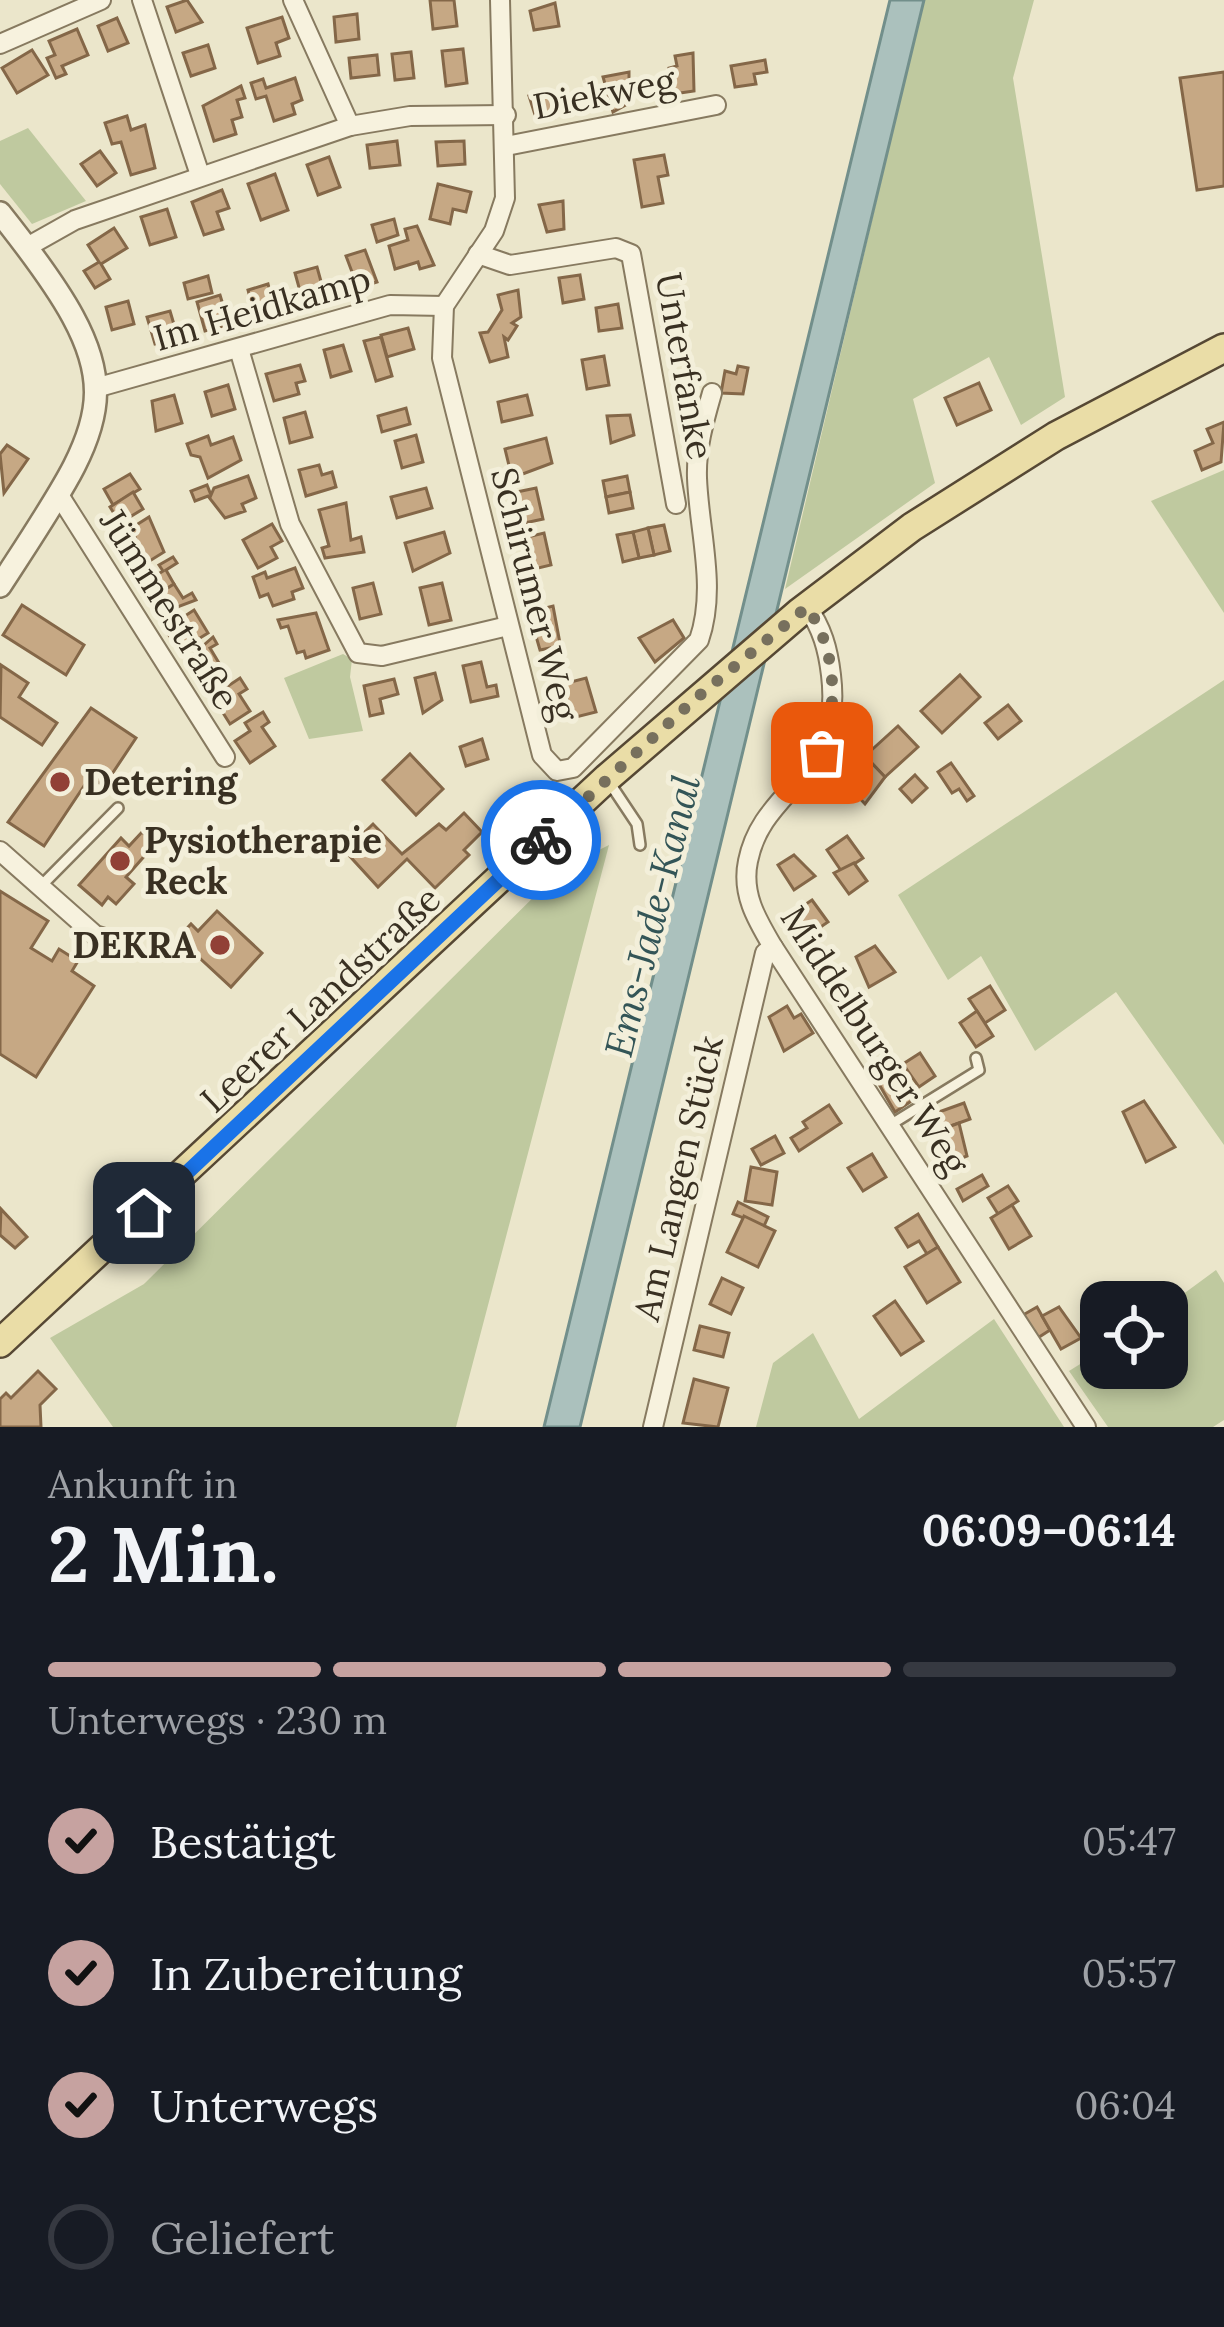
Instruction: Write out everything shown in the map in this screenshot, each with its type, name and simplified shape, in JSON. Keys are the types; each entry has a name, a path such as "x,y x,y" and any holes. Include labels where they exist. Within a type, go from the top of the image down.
{"main road":[{"name":"Leerer Landstraße","path":"0,1343 607,778 803,609 896,538 1039,447 1224,348"}],"street":[{"path":"0,44 101,0"},
{"path":"142,0 200,175"},
{"path":"293,0 350,126"},
{"path":"445,305 478,254 505,198 500,0"},
{"name":"Diekweg","path":"506,146 716,105"},
{"path":"27,247 75,220 350,126 410,116 506,115"},
{"path":"0,213 84,336 99,387 94,426 59,495 0,586"},
{"name":"Unterfanke","path":"478,254 510,265 616,248 632,254 676,504"},
{"name":"Im Heidkamp","path":"99,387 389,305 445,305"},
{"name":"Schirumer Weg","path":"445,305 442,358 545,762 556,771 573,768 699,640 708,614 697,475 700,436 712,393"},
{"path":"238,349 290,524 358,652 382,656 508,626"},
{"name":"Jümmestraße","path":"59,495 225,757"},
{"name":"Middelburger Weg","path":"803,609 825,637 833,711 822,753 765,824 748,858 747,896 773,947 1086,1427"},
{"path":"0,851 95,935 122,944"},
{"name":"Am Langen Stück","path":"653,1427 765,953 773,947"}],"lane":[{"path":"607,778 637,824 640,845"},
{"path":"41,886 118,808"},
{"path":"890,1124 979,1070 976,1058"}],"green space":[{"path":"924,0 1034,0 1013,78 1065,397 1021,425 989,357 913,399 935,483 785,589"},
{"path":"28,128 86,201 32,224 0,184 0,141"},
{"path":"1224,470 1224,613 1151,501"},
{"path":"343,654 352,659 350,677 363,731 309,739 284,678"},
{"path":"1224,680 1224,1145 1116,992 1035,1051 981,956 948,980 898,895"},
{"path":"609,845 456,1427 113,1427 50,1338 144,1284 563,868"},
{"path":"1216,1270 1224,1283 1224,1420 1213,1427 1108,1427 1082,1389 1188,1389 1188,1291"},
{"path":"994,1319 1064,1427 756,1427 773,1363 813,1333 859,1419"},
{"path":"1080,1364 1080,1387 1069,1371"}],"water":[{"path":"890,0 924,0 580,1427 544,1427"}],"building":[{"path":"187,0 202,22 176,32 167,7"},
{"path":"430,0 454,0 457,26 433,29"},
{"path":"555,3 559,26 534,30 530,11"},
{"path":"357,14 359,39 336,42 334,17"},
{"path":"282,17 289,38 276,43 280,56 258,63 247,28"},
{"path":"117,18 128,43 108,51 98,26"},
{"path":"77,29 88,55 62,66 66,74 56,78 47,58 55,55 49,41"},
{"path":"208,45 215,68 191,76 183,53"},
{"path":"463,49 467,83 446,86 442,51"},
{"path":"32,50 48,75 17,93 2,68"},
{"path":"411,52 414,78 395,80 392,54"},
{"path":"693,53 694,91 673,94 669,68 677,66 675,56"},
{"path":"377,55 379,75 351,78 349,58"},
{"path":"765,60 767,72 754,74 756,84 735,87 731,66"},
{"path":"629,72 629,103 613,112 603,77"},
{"path":"1224,72 1224,186 1197,190 1180,78"},
{"path":"295,78 302,100 292,104 295,114 274,121 266,96 256,99 251,83 263,79 266,88"},
{"path":"241,86 245,98 237,100 242,117 232,120 236,134 214,141 203,106"},
{"path":"553,92 554,118 537,121 529,96"},
{"path":"127,116 131,130 145,125 155,168 131,175 121,142 112,144 105,123"},
{"path":"397,141 400,165 370,168 367,145"},
{"path":"464,141 465,164 438,166 436,142"},
{"path":"100,151 116,173 97,186 81,164"},
{"path":"664,155 668,175 658,177 663,203 642,207 634,160"},
{"path":"329,157 340,187 318,195 307,165"},
{"path":"275,174 288,210 261,220 248,184"},
{"path":"438,184 471,192 466,212 453,209 450,224 430,219"},
{"path":"222,190 229,208 217,212 223,229 204,235 192,202"},
{"path":"563,201 564,229 547,232 539,205"},
{"path":"167,209 176,237 150,245 141,217"},
{"path":"394,219 398,235 377,242 372,225"},
{"path":"417,226 434,265 420,269 418,262 395,269 389,246 408,240 405,229"},
{"path":"114,228 127,248 101,264 110,279 95,288 84,271 99,262 88,245"},
{"path":"365,250 377,282 358,288 346,256"},
{"path":"317,267 325,296 303,302 295,273"},
{"path":"580,275 584,299 563,303 559,278"},
{"path":"208,276 212,293 188,299 184,283"},
{"path":"268,284 275,310 255,316 248,290"},
{"path":"518,290 521,317 512,323 517,326 508,340 504,337 508,357 490,362 480,333 488,332 502,310 498,295"},
{"path":"220,295 229,325 205,331 197,302"},
{"path":"128,301 134,324 112,330 106,307"},
{"path":"618,304 622,328 599,331 596,308"},
{"path":"170,311 178,338 155,344 147,317"},
{"path":"408,328 414,349 387,357 381,335"},
{"path":"381,337 392,376 376,381 364,341"},
{"path":"343,345 351,371 331,377 324,350"},
{"path":"604,356 609,385 587,389 582,360"},
{"path":"300,365 305,381 296,383 299,394 274,401 266,374"},
{"path":"738,366 748,368 743,394 721,393 725,371 736,374"},
{"path":"979,383 991,410 957,425 945,398"},
{"path":"228,385 235,409 212,416 205,392"},
{"path":"174,395 182,423 156,431 152,401"},
{"path":"527,395 532,415 502,422 498,402"},
{"path":"406,408 410,424 382,432 378,416"},
{"path":"305,412 312,437 290,443 284,418"},
{"path":"630,415 634,435 611,443 607,416"},
{"path":"1224,422 1221,462 1202,470 1195,451 1213,443 1207,429"},
{"path":"416,435 423,462 402,468 395,441"},
{"path":"208,436 211,445 233,437 241,460 208,478 200,457 191,455 187,444"},
{"path":"546,438 552,463 512,478 505,449"},
{"path":"7,445 28,459 4,493 0,454"},
{"path":"319,465 322,475 332,472 336,487 306,496 299,470"},
{"path":"130,474 140,489 113,505 104,489"},
{"path":"248,476 256,498 242,504 245,511 225,518 208,496 195,501 191,491 207,485 211,495 214,488"},
{"path":"627,476 630,492 606,497 603,481"},
{"path":"426,488 432,508 397,518 391,497"},
{"path":"536,488 543,519 520,524 512,493"},
{"path":"133,492 143,509 120,523 110,507"},
{"path":"630,492 633,508 609,513 606,497"},
{"path":"346,503 351,540 361,537 364,552 325,558 322,548 329,546 319,510"},
{"path":"149,517 164,552 132,572 117,547 135,537 130,529"},
{"path":"272,524 282,541 271,547 277,558 258,568 243,540"},
{"path":"664,525 670,551 654,555 648,528"},
{"path":"648,528 654,555 639,558 633,532"},
{"path":"444,532 450,553 413,571 405,543"},
{"path":"633,532 639,558 623,562 617,535"},
{"path":"544,533 551,565 530,570 523,538"},
{"path":"173,557 177,563 166,570 174,584 150,599 141,585 163,571 159,565"},
{"path":"295,568 303,588 292,592 294,599 273,606 268,594 260,597 253,577 265,572 267,578"},
{"path":"373,583 381,614 360,619 353,588"},
{"path":"442,583 451,620 429,625 420,588"},
{"path":"174,584 183,598 192,593 196,600 159,614 150,599"},
{"path":"22,605 84,645 66,675 3,635"},
{"path":"553,606 562,654 553,657 550,648 540,650 529,612"},
{"path":"194,610 208,633 179,651 165,629"},
{"path":"316,613 329,650 306,658 304,651 297,653 288,626 281,628 278,620"},
{"path":"673,620 684,638 655,662 639,638"},
{"path":"213,637 217,644 210,648 222,668 200,681 187,660"},
{"path":"481,662 487,687 496,685 498,696 471,702 463,666"},
{"path":"1,665 28,683 19,697 57,723 42,745 0,717"},
{"path":"435,673 442,700 423,713 415,678"},
{"path":"960,675 980,697 942,733 921,711"},
{"path":"240,678 247,689 239,694 250,711 230,724 218,705 228,698 222,690"},
{"path":"586,678 596,712 572,718 563,684"},
{"path":"394,679 398,694 380,699 383,713 370,716 364,686"},
{"path":"1008,705 1021,721 998,739 985,723"},
{"name":"Detering","path":"91,708 136,738 104,786 90,777 44,846 8,822"},
{"path":"263,712 269,722 262,727 275,746 250,763 235,741 250,731 245,723"},
{"path":"898,726 918,747 885,777 865,756"},
{"path":"482,739 488,759 466,766 460,747"},
{"path":"410,754 443,789 416,815 383,780"},
{"path":"865,756 885,777 865,804 841,778"},
{"path":"951,763 974,796 967,801 959,789 952,793 938,772"},
{"path":"915,775 927,788 912,802 900,789"},
{"path":"464,813 482,832 464,850 469,855 435,888 407,859 378,887 345,851 373,824 402,854 439,824 446,830"},
{"name":"Pysiotherapie Reck","path":"142,832 155,844 126,877 134,884 116,904 108,897 102,905 79,885 121,838 129,846"},
{"path":"847,836 863,858 842,872 827,850"},
{"path":"794,855 815,876 794,890 778,865"},
{"path":"854,863 867,881 849,894 834,873"},
{"path":"0,891 48,921 31,948 52,961 59,949 78,961 72,971 94,986 36,1077 0,1054"},
{"path":"812,900 828,922 803,939 788,916"},
{"name":"DEKRA","path":"217,911 262,953 231,987 178,938 191,924 198,931"},
{"path":"875,946 895,972 869,987 856,957"},
{"path":"990,986 1005,1010 985,1023 969,999"},
{"path":"787,1006 794,1018 801,1014 813,1033 784,1051 769,1017"},
{"path":"977,1011 993,1036 976,1047 960,1023"},
{"path":"920,1053 935,1076 919,1087 903,1064"},
{"path":"890,1060 919,1096 895,1112 872,1072"},
{"path":"1144,1101 1175,1147 1146,1162 1123,1112"},
{"path":"964,1103 970,1119 945,1128 939,1112"},
{"path":"829,1105 841,1123 799,1151 791,1138 807,1128 803,1122"},
{"path":"959,1123 967,1156 943,1165 932,1133"},
{"path":"775,1136 784,1153 761,1165 752,1149"},
{"path":"872,1154 886,1177 863,1191 848,1168"},
{"path":"751,1167 777,1172 772,1205 745,1201"},
{"path":"982,1175 988,1186 963,1201 957,1189"},
{"path":"1008,1186 1018,1201 998,1214 988,1198"},
{"path":"738,1202 768,1217 764,1226 733,1214"},
{"path":"1012,1205 1031,1236 1009,1249 991,1218"},
{"path":"1,1209 27,1237 15,1248 0,1235"},
{"path":"918,1214 938,1247 927,1254 919,1241 908,1247 896,1228"},
{"path":"744,1216 775,1231 758,1267 727,1252"},
{"path":"938,1247 960,1282 927,1303 905,1267"},
{"path":"722,1278 743,1288 731,1314 710,1304"},
{"path":"895,1301 923,1341 901,1355 874,1316"},
{"path":"1037,1307 1050,1330 1036,1339 1023,1315"},
{"path":"1059,1307 1080,1339 1061,1349 1042,1316"},
{"path":"700,1326 729,1333 723,1357 694,1350"},
{"path":"38,1371 56,1389 40,1405 41,1427 0,1427 0,1399 6,1393 11,1398"},
{"path":"694,1379 728,1388 718,1427 683,1423"}],"way so far":[{"path":"541,840 694,700 807,607 825,637 833,687 833,711 822,753"}],"place":[{"name":"Detering","path":"60,782"},
{"name":"Pysiotherapie Reck","path":"120,861"},
{"name":"DEKRA","path":"220,945"}],"route":[{"path":"144,1213 541,840"}],"water label":[{"name":"Ems-Jade-Kanal","path":"652,916"}]}
